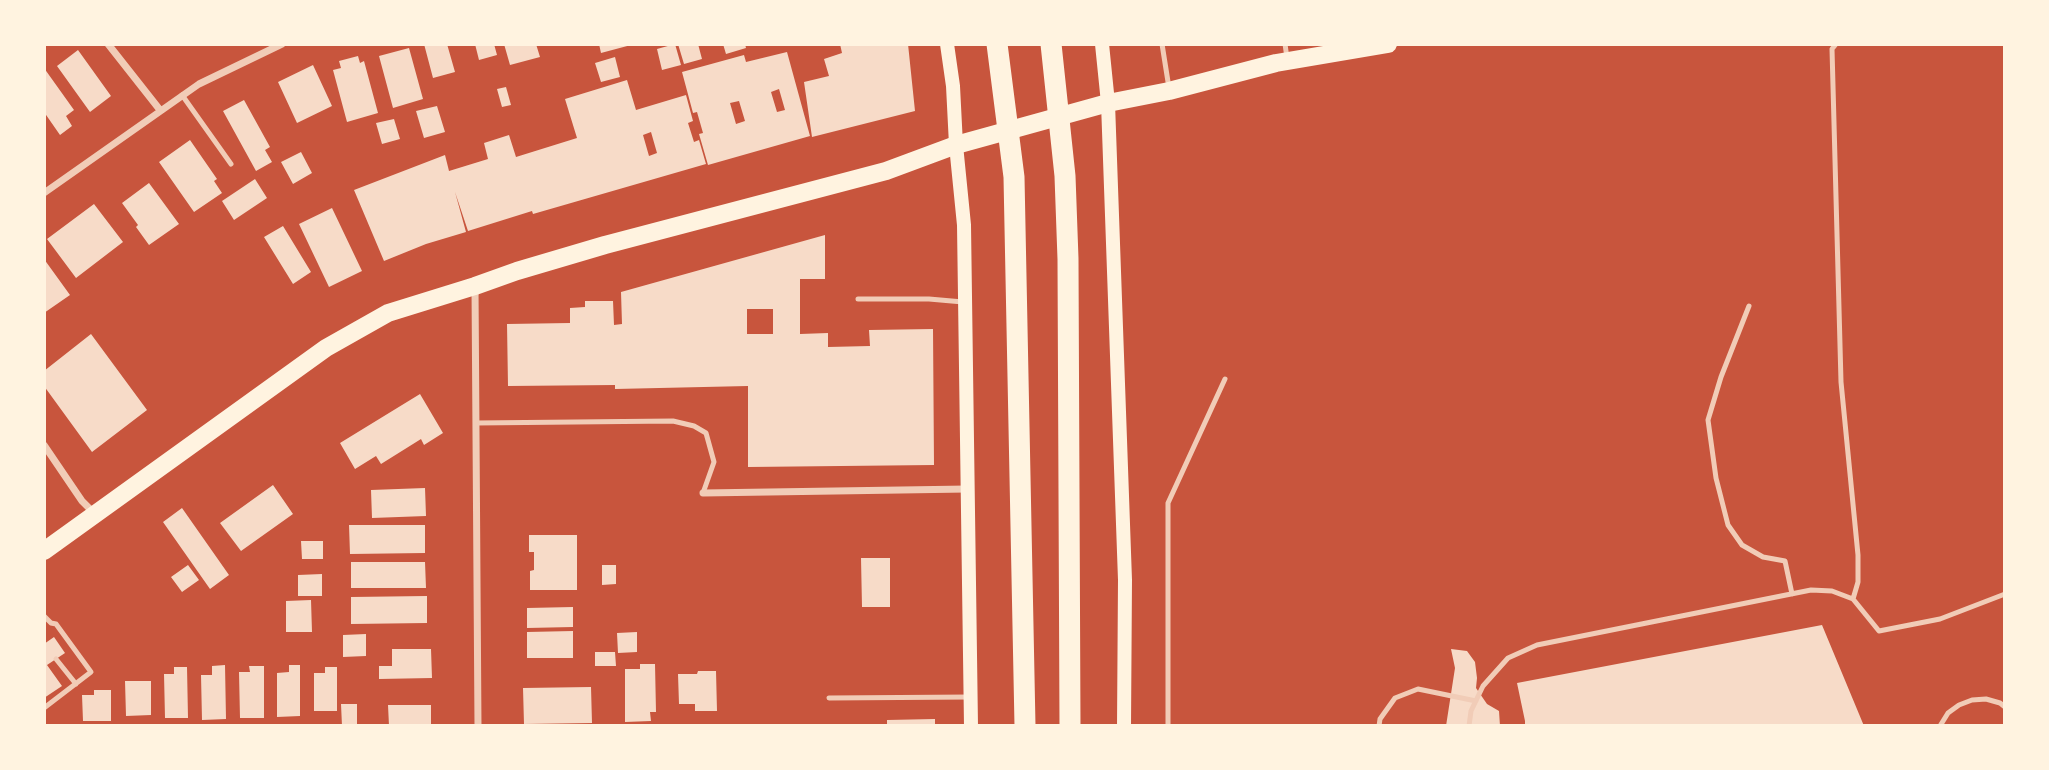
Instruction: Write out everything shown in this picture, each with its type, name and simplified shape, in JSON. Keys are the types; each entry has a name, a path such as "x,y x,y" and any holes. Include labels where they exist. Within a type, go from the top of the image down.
{"highway":[{"path":"997,44 1014,177 1025,726"},
{"path":"1051,44 1065,176 1068,259 1070,726"}],"main road":[{"path":"947,44 964,225 971,726"},
{"path":"1102,44 1101,106 1125,566 1125,726"},
{"path":"44,551 326,348 388,313 605,245 886,171 980,138 1169,91 1286,52 1388,44"}],"street":[{"path":"108,44 160,110"},
{"path":"44,193 198,84 282,44"},
{"path":"475,286 478,726"},
{"path":"44,444 82,501 95,514"},
{"path":"703,493 967,489"}],"lane":[{"path":"1162,44 1169,91"},
{"path":"1836,44 1832,49 1841,382 1858,555 1858,582 1853,599"},
{"path":"182,95 231,164"},
{"path":"858,299 966,302"},
{"path":"1749,306 1721,377 1709,420 1716,478 1728,525 1742,545 1763,556 1785,561 1792,594"},
{"path":"1168,726 1168,503 1225,379"},
{"path":"476,423 673,421 694,426 706,433 714,461 703,493"},
{"path":"1469,726 1471,711 1483,686 1507,659 1537,645 1811,590 1832,591 1853,599 1879,631 1940,619 2005,594"},
{"path":"44,615 51,623 56,624 91,672 44,708"},
{"path":"44,629 51,623"},
{"path":"56,659 76,684"},
{"path":"1379,726 1380,719 1395,698 1418,689 1476,701"},
{"path":"830,698 971,697"},
{"path":"1940,726 1948,713 1972,700 1986,699 2005,707"}],"building":[{"path":"424,44 447,44 455,72 433,78"},
{"path":"475,44 494,44 497,55 479,60"},
{"path":"504,44 536,44 540,57 510,65"},
{"path":"599,44 631,44 631,45 601,53"},
{"path":"675,44 681,65 662,70 657,49"},
{"path":"678,44 698,44 702,59 684,64"},
{"path":"723,44 745,44 746,48 726,54"},
{"path":"840,44 908,44 915,111 812,137 804,82 829,76 824,59 842,53"},
{"path":"409,48 423,99 393,108 379,56"},
{"path":"78,50 111,96 90,112 57,66"},
{"path":"787,52 810,136 708,165 699,134 703,133 697,112 693,113 682,72 744,55 746,62","holes":["779,89 785,110 777,112 771,92","739,101 745,121 736,124 730,103"]},
{"path":"358,56 360,63 364,61 378,113 347,122 333,70 341,68 339,61"},
{"path":"615,57 620,77 601,82 595,63"},
{"path":"313,65 332,106 297,123 278,82"},
{"path":"44,68 74,110 66,116 72,126 60,135 44,112"},
{"path":"627,80 636,110 686,95 693,121 688,123 694,142 699,140 706,164 468,231 455,192 466,232 384,261 354,190 445,155 449,171 488,159 484,143 509,135 516,157 577,138 565,99","holes":["651,132 657,153 649,156 643,135"]},
{"path":"506,87 511,105 502,107 497,89"},
{"path":"244,100 270,147 265,150 272,162 256,171 223,111"},
{"path":"437,106 445,132 424,138 416,111"},
{"path":"394,119 400,139 382,144 376,123"},
{"path":"190,140 217,179 214,181 222,193 194,212 159,162"},
{"path":"301,152 312,173 293,184 281,162"},
{"path":"255,179 267,198 234,220 222,201"},
{"path":"149,183 179,224 149,245 122,203"},
{"path":"94,204 123,242 76,278 47,239"},
{"path":"332,208 362,271 329,287 299,224"},
{"path":"283,226 311,272 293,284 264,237"},
{"path":"825,235 825,279 800,279 800,334 828,333 828,347 870,346 869,330 933,329 934,465 748,467 748,386 615,389 615,385 508,386 507,324 570,323 570,308 585,307 585,301 613,301 614,325 622,324 621,292","holes":["747,309 773,309 773,334 747,334"]},
{"path":"44,259 70,295 44,313"},
{"path":"91,334 147,410 92,452 44,386 44,371"},
{"path":"420,394 443,433 424,445 421,439 381,464 376,456 355,469 340,443"},
{"path":"273,485 293,514 241,551 220,523"},
{"path":"425,488 426,516 372,518 371,490"},
{"path":"182,508 229,575 210,589 163,522"},
{"path":"349,525 425,525 425,553 350,554"},
{"path":"529,535 577,535 577,590 530,590 534,552 529,552"},
{"path":"301,541 323,541 323,559 302,559"},
{"path":"861,558 890,558 890,607 862,607"},
{"path":"351,562 425,562 426,588 351,588"},
{"path":"188,565 199,580 182,592 171,577"},
{"path":"602,565 616,565 616,584 602,585"},
{"path":"322,574 322,596 298,596 298,575"},
{"path":"427,596 427,623 351,624 351,597"},
{"path":"311,600 312,632 286,632 286,601"},
{"path":"573,607 573,627 527,628 527,608"},
{"path":"1822,625 1864,726 1525,726 1517,683"},
{"path":"573,631 573,658 527,658 527,632"},
{"path":"637,632 637,652 618,653 617,633"},
{"path":"366,634 366,656 343,657 343,635"},
{"path":"54,637 65,653 47,665 62,686 44,698 44,644"},
{"path":"392,649 431,649 432,678 379,679 379,666 392,666"},
{"path":"1451,649 1467,651 1475,662 1476,688 1487,704 1499,711 1500,726 1446,726 1455,668"},
{"path":"595,652 615,652 616,666 595,666"},
{"path":"640,664 655,664 656,712 650,712 651,721 625,722 625,669 640,669"},
{"path":"225,665 226,719 202,720 201,675 212,675 212,666"},
{"path":"289,665 300,665 300,716 277,717 277,673 289,672"},
{"path":"249,666 264,666 264,718 240,718 239,672 250,672"},
{"path":"174,667 187,667 188,718 165,718 164,674 174,674"},
{"path":"325,667 337,667 337,711 314,711 314,673 325,673"},
{"path":"698,671 716,671 717,711 695,711 695,704 679,704 678,674 697,674"},
{"path":"125,681 151,681 151,715 126,716"},
{"path":"591,687 592,723 524,724 523,688"},
{"path":"94,690 111,690 111,721 83,721 82,695 94,695"},
{"path":"341,704 357,704 357,726 342,726"},
{"path":"388,705 431,705 431,726 389,726"},
{"path":"935,719 935,726 887,726 887,720"}]}
